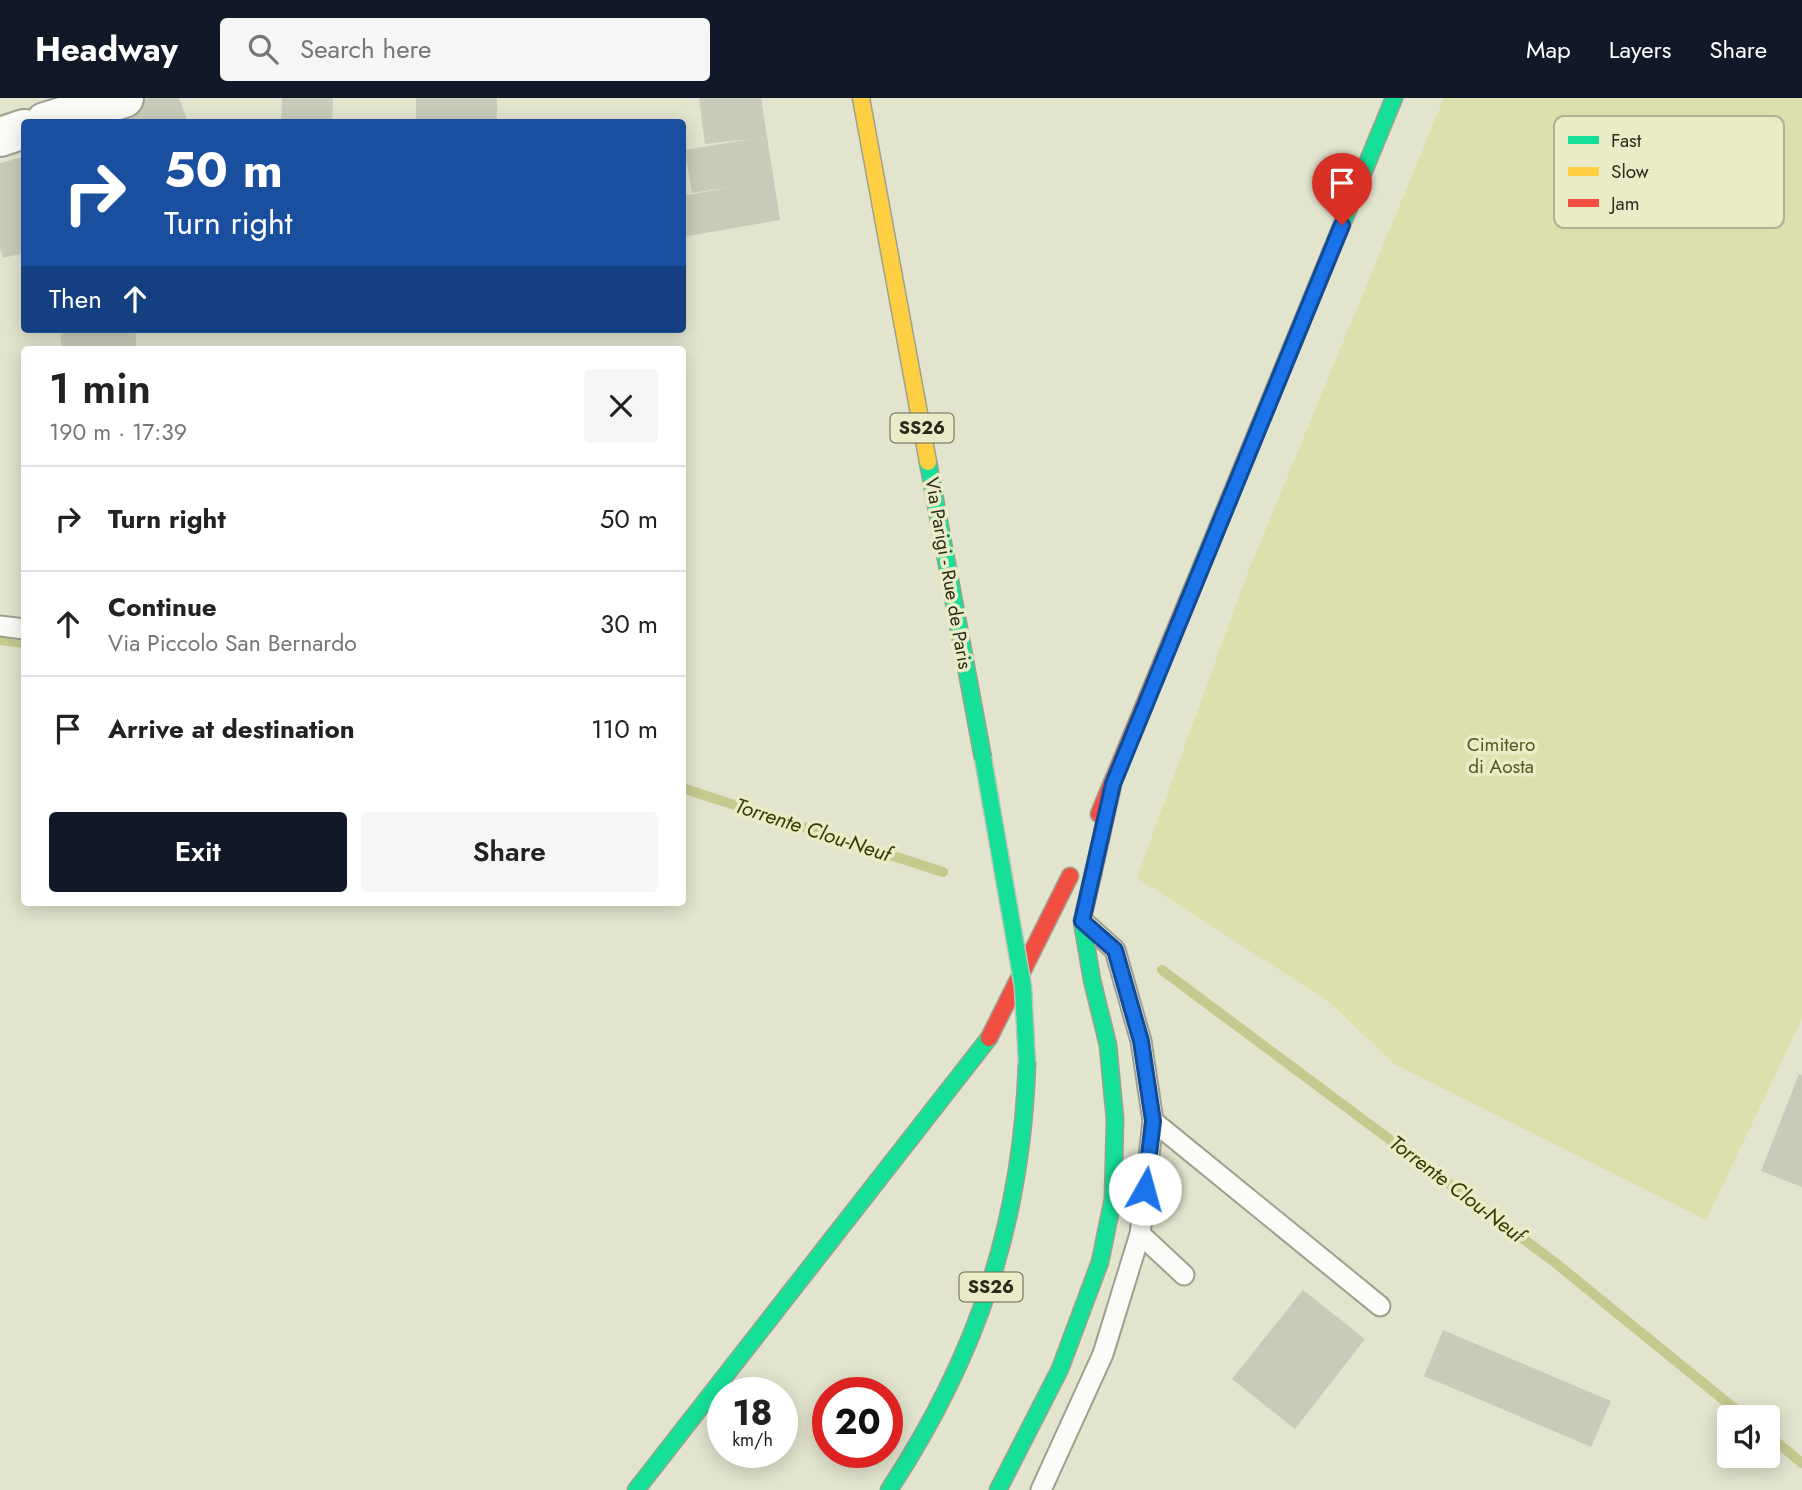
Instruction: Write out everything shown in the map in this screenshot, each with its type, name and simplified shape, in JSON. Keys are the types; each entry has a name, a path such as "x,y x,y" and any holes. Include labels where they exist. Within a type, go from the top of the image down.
{"main road":[{"name":"Via Parigi - Rue de Paris","path":"861,98 1012,912 1023,987 1027,1063 1024,1130 1015,1191 995,1277 946,1394 911,1458 889,1490"},
{"path":"636,1490 992,1034 1113,784 1394,98"},
{"path":"998,1490 1060,1369 1100,1262 1113,1199 1115,1119 1108,1045 1092,980 1082,921 1113,784"},
{"path":"1026,964 1045,958"},
{"path":"1073,960 1092,980"}],"street":[{"path":"56,119 124,98"},
{"path":"0,137 21,130"}],"lane":[{"path":"0,626 21,629"},
{"path":"1041,1490 1103,1354 1140,1234 1153,1121 1141,1041 1115,950 1057,902"},
{"path":"1153,1121 1380,1306"},
{"path":"1140,1234 1184,1275"}],"green space":[{"name":"Cimitero di Aosta","path":"1444,98 1802,98 1802,1019 1706,1220 1394,1064 1328,1001 1137,878 1246,577"}],"building":[{"path":"148,98 179,98 187,119 125,119 121,108"},
{"path":"282,98 333,98 332,119 281,119"},
{"path":"416,98 497,98 497,119 416,119"},
{"path":"699,98 761,98 780,220 686,236 686,195 731,187 692,193 686,150 752,139 705,144"},
{"path":"21,158 21,254 3,258 0,248 0,163"},
{"path":"60,333 135,333 137,346 62,346"},
{"path":"1799,1074 1802,1075 1802,1187 1761,1171"},
{"path":"1303,1290 1365,1339 1295,1429 1232,1379"},
{"path":"1443,1330 1611,1401 1591,1447 1424,1376"}],"waterway":[{"name":"Torrente Clou-Neuf","path":"0,640 21,643"},
{"name":"Torrente Clou-Neuf","path":"686,789 943,872"},
{"name":"Torrente Clou-Neuf","path":"1162,970 1553,1261 1730,1405"},
{"name":"Torrente Clou-Neuf","path":"1780,1445 1802,1463"}],"traffic: fast":[{"path":"1192,589 1394,98"},
{"path":"928,462 983,758"},
{"path":"983,758 1023,987 1027,1063"},
{"path":"998,1490 1060,1369 1100,1262 1113,1199 1115,1119 1108,1045 1092,980 1082,921 1093,874"},
{"path":"636,1490 989,1038"},
{"path":"889,1490 947,1389 989,1286 1016,1178 1027,1063"}],"traffic: slow":[{"path":"861,98 928,462"}],"traffic: jam":[{"path":"1099,814 1192,589"},
{"path":"1093,874 1113,784"},
{"path":"989,1038 1070,876"}],"route":[{"path":"1145,1189 1153,1121 1141,1041 1115,950 1082,921 1113,784 1342,225"}]}
